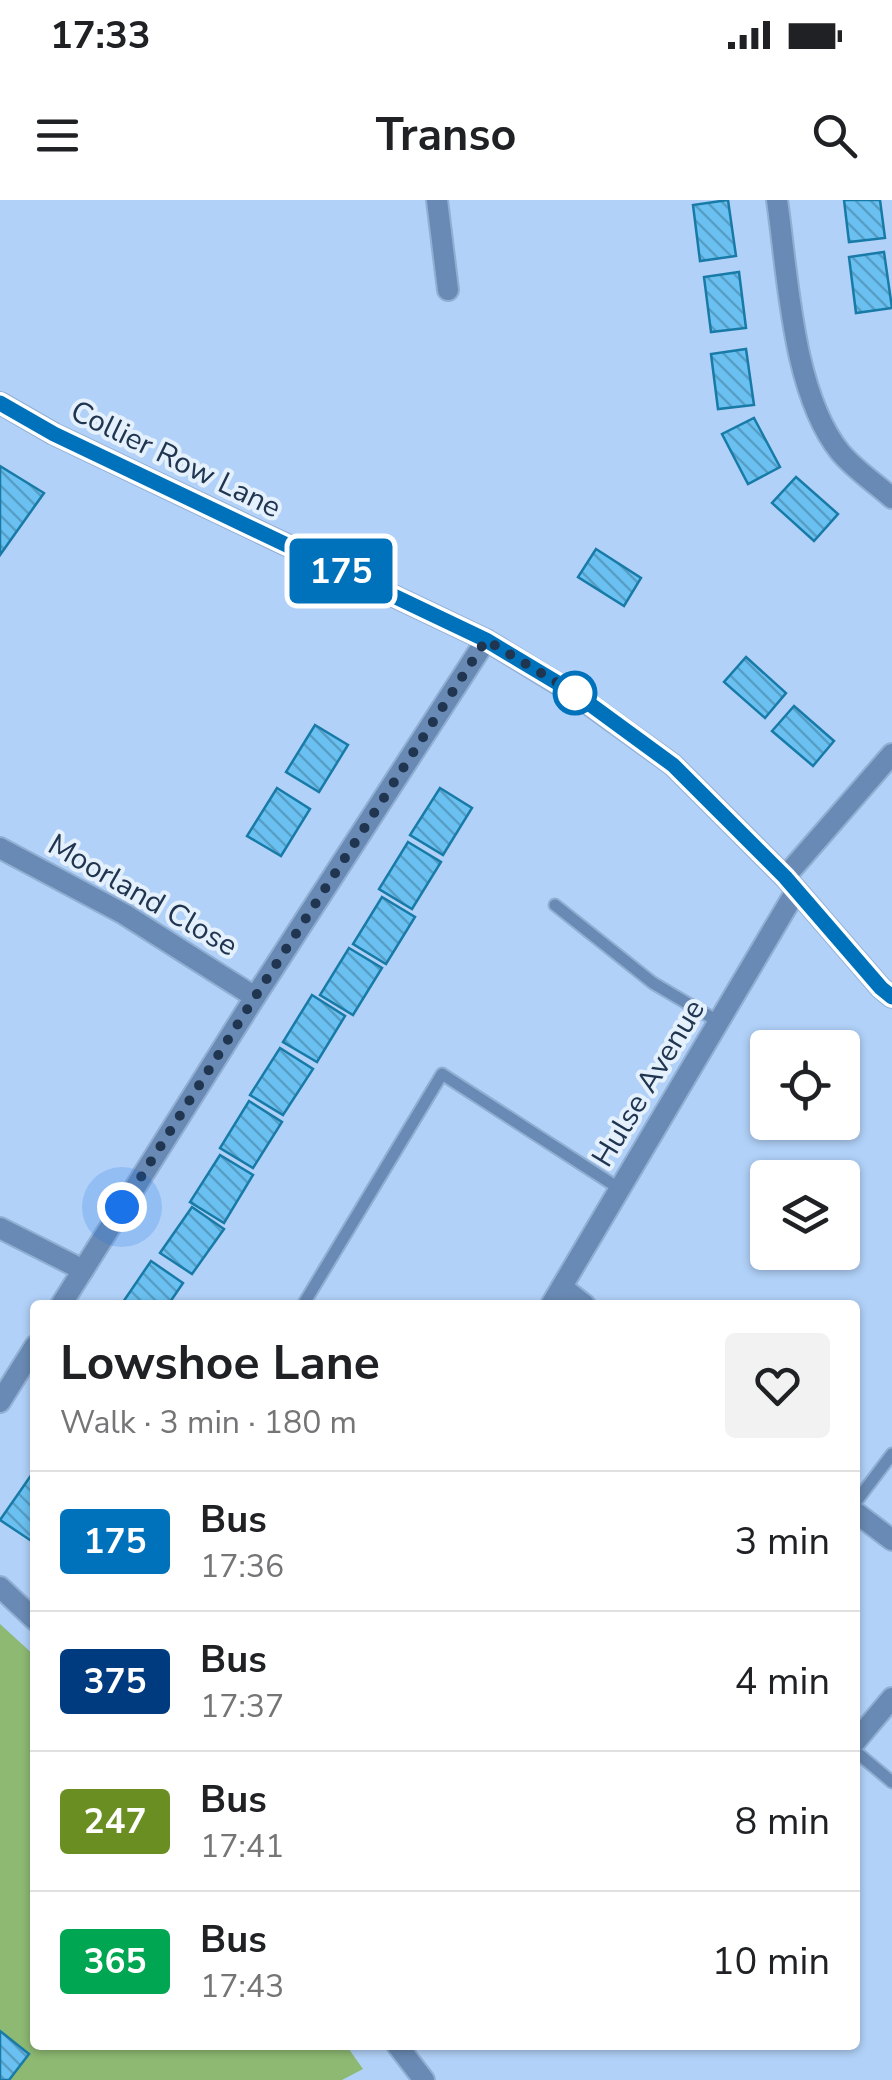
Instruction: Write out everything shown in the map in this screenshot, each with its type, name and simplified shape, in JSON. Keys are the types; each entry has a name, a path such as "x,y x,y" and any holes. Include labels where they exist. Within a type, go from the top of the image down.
{"main road":[{"name":"Collier Row Lane","path":"0,403 54,434 486,640 576,694 673,765 790,884 892,998"}],"street":[{"path":"437,200 448,290"},
{"path":"778,200 798,348 811,402 840,452 892,498"},
{"path":"64,1300 486,640"},
{"name":"Hulse Avenue","path":"556,1296 719,1022 790,884 892,754"},
{"name":"Moorland Close","path":"0,848 124,914 255,997"},
{"path":"0,1228 83,1270"},
{"path":"0,1402 30,1354"},
{"path":"860,1516 892,1540"},
{"path":"0,1587 30,1615"},
{"path":"860,1736 892,1698"},
{"path":"402,2050 424,2080"}],"lane":[{"path":"555,905 653,983 719,1022"},
{"path":"306,1300 442,1074 620,1188"},
{"path":"860,1496 892,1454"},
{"path":"860,1754 892,1782"}],"green space":[{"path":"0,1624 30,1651 30,2050 350,2050 363,2069 342,2080 9,2080 0,2031"}],"building":[{"path":"728,200 736,256 700,261 693,205"},
{"path":"844,200 880,200 885,238 849,242"},
{"path":"884,252 892,308 856,313 849,257"},
{"path":"739,272 746,328 711,332 704,277"},
{"path":"746,349 754,405 718,409 711,354"},
{"path":"754,418 780,467 748,484 722,434"},
{"path":"0,466 44,493 0,555"},
{"path":"796,477 838,514 814,541 772,503"},
{"path":"596,549 641,578 624,606 578,577"},
{"path":"746,657 786,693 765,718 724,682"},
{"path":"794,706 834,741 813,766 772,731"},
{"path":"315,725 348,745 319,792 286,772"},
{"path":"277,788 310,809 281,856 247,836"},
{"path":"440,788 472,808 443,855 410,835"},
{"path":"408,842 441,862 412,909 379,889"},
{"path":"382,897 415,917 386,964 353,944"},
{"path":"349,948 382,968 353,1015 320,995"},
{"path":"312,995 345,1016 317,1062 283,1042"},
{"path":"280,1048 313,1069 283,1115 250,1095"},
{"path":"249,1101 282,1122 253,1168 220,1148"},
{"path":"220,1155 253,1175 224,1223 190,1202"},
{"path":"192,1207 224,1229 192,1274 160,1253"},
{"path":"151,1261 183,1283 171,1300 124,1300"},
{"path":"30,1477 30,1540 0,1520"},
{"path":"0,2031 29,2054 9,2080 0,2080"}],"bus line":[{"name":"175","path":"0,403 54,434 486,640 576,694 673,765 785,877 892,997"}],"route":[{"path":"122,1207 486,640 575,693"}]}
